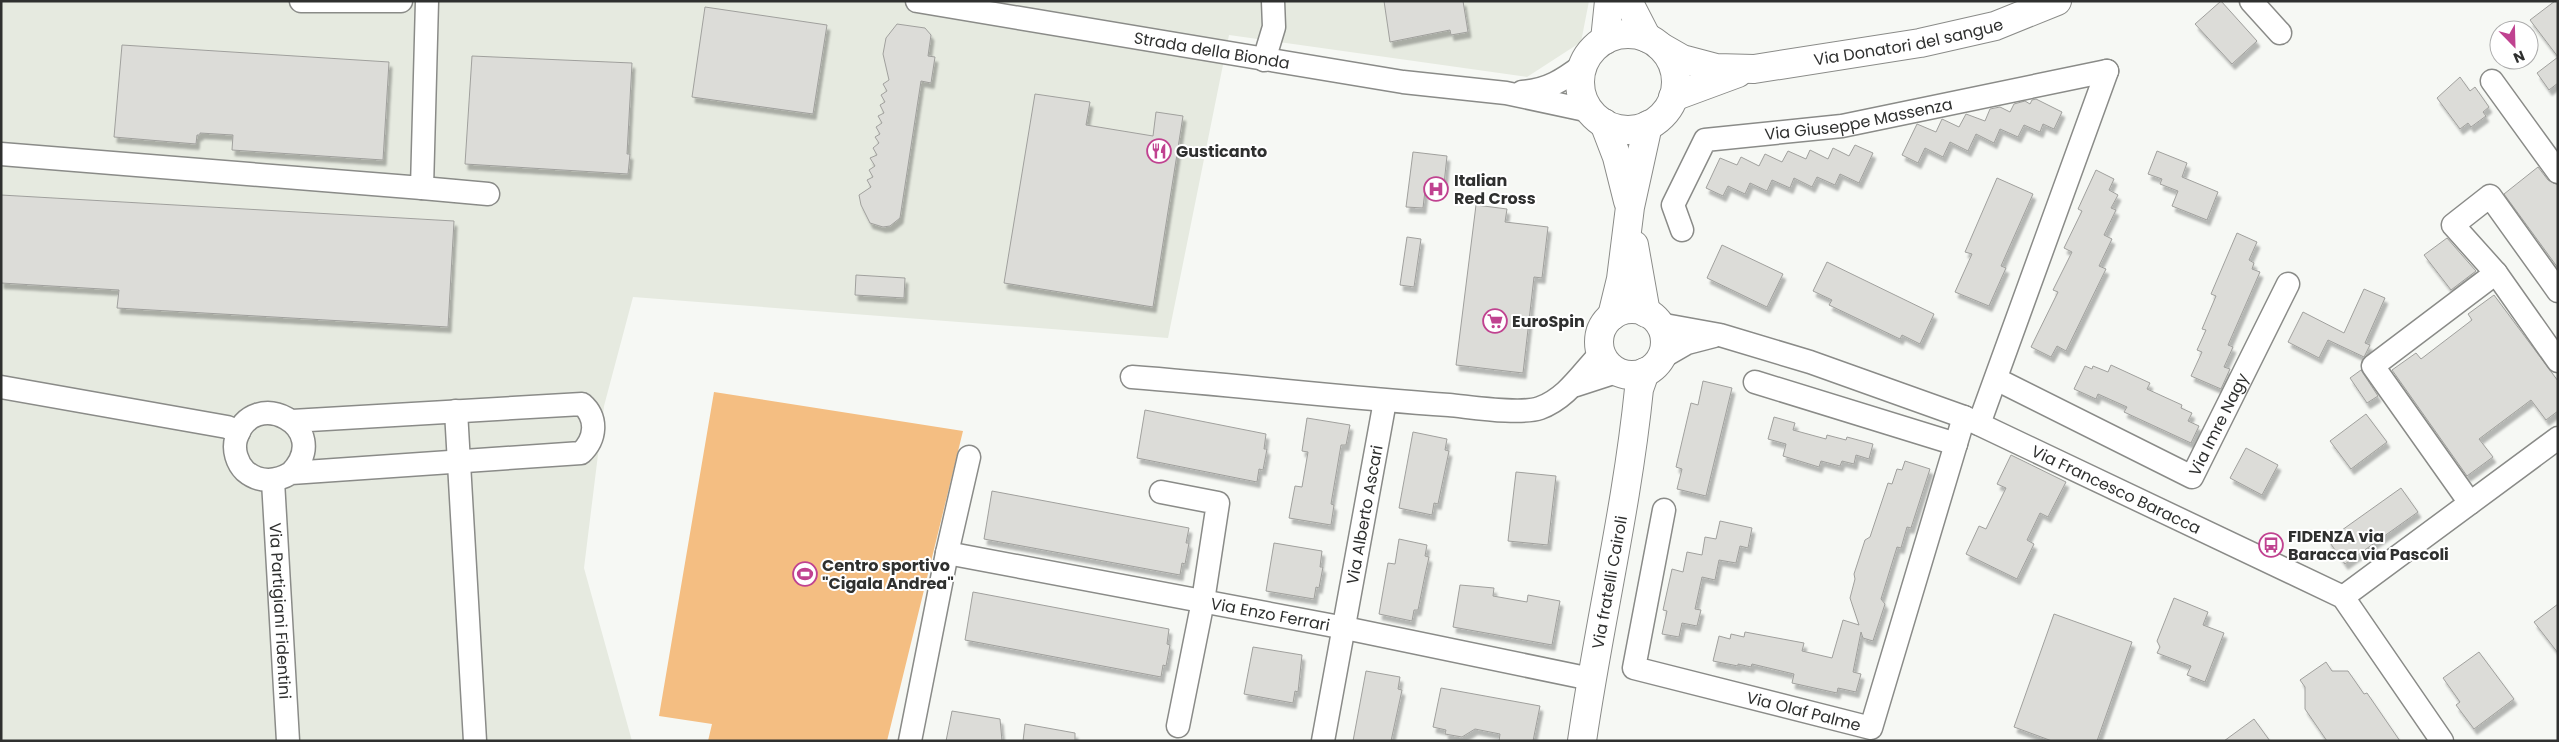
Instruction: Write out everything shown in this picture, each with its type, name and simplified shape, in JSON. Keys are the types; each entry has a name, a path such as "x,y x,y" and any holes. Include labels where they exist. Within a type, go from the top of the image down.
{"street":[{"path":"301,1 401,1"},
{"path":"422,188 427,1"},
{"name":"Strada della Bionda","path":"917,1 1403,82 1506,93 1597,117"},
{"path":"1264,60 1274,27 1272,1"},
{"path":"1605,40 1609,1"},
{"path":"1597,117 1618,128 1633,129 1648,125 1667,109 1673,98 1675,70 1669,57 1654,42 1628,1"},
{"name":"Via Donatori del sangue","path":"1673,98 1698,86 1754,69 1920,43 1995,26 2057,1"},
{"path":"2250,1 2280,33"},
{"path":"1628,366 1665,341 1653,319 1617,157 1597,117 1582,97 1580,80 1583,64 1596,46 1605,40 1619,35 1633,34 1654,42"},
{"name":"Via Donatori del sangue","path":"1654,42 1682,59 1716,68 1754,69"},
{"name":"Strada della Bionda","path":"1506,93 1545,89 1558,83 1583,64"},
{"name":"Via Giuseppe Massenza","path":"1682,230 1673,205 1705,140 1842,126 2107,71 1996,379"},
{"path":"2492,81 2558,172"},
{"path":"1628,366 1599,339 1601,330 1612,316 1621,280 1630,212 1648,125"},
{"path":"1,154 488,194"},
{"path":"2558,292 2490,196 2454,225 2496,273 2558,361"},
{"path":"2470,503 2373,366 2496,273"},
{"name":"Via Imre Nagy","path":"1996,379 2192,477 2288,284"},
{"path":"1612,316 1629,310 1653,319"},
{"name":"Via Francesco Baracca","path":"1653,319 1720,335 1810,362 1972,420 2343,597"},
{"path":"1132,377 1385,401 1530,411 1559,398 1576,384 1687,343 1720,335"},
{"name":"Via fratelli Cairoli","path":"1582,741 1591,679 1624,507 1636,422 1628,366"},
{"path":"1972,420 1996,379"},
{"path":"1755,382 1956,444"},
{"path":"1,387 227,427 239,432"},
{"name":"Via Alberto Ascari","path":"1323,741 1385,401"},
{"path":"282,477 302,457 304,447 302,437 292,421 283,415 262,413 244,423 236,442 239,462 253,476 282,477 457,461 581,453 591,440 593,429 592,416 582,404 292,421"},
{"path":"456,411 457,461 474,741"},
{"name":"Via Olaf Palme","path":"1664,510 1634,668 1871,728 1956,444 1972,420"},
{"path":"2442,741 2343,597 2558,438"},
{"path":"910,741 947,553 969,458"},
{"name":"Via Partigiani Fidentini","path":"282,477 288,741"},
{"path":"1161,492 1218,503 1203,601 1178,726"},
{"name":"Via Enzo Ferrari","path":"947,553 1345,628 1591,679"}],"shaded area":[{"path":"1,1 1589,1 1581,42 1527,77 1229,35 1168,338 633,297 604,406 584,568 632,741 1,741"},
{"name":"Centro sportivo \"Cigala Andrea\"","path":"714,392 963,431 887,741 708,741 712,724 659,716"}],"building":[{"path":"1384,1 1463,1 1468,32 1451,35 1450,30 1390,42"},
{"path":"2221,1 2257,41 2232,64 2195,24"},
{"path":"2555,1 2558,1 2558,57 2539,32 2539,20 2530,20"},
{"path":"705,7 827,25 813,114 692,97"},
{"path":"897,24 925,28 931,35 928,56 935,57 931,83 921,81 900,218 890,226 883,227 870,223 861,205 859,195 871,187 867,180 873,177 869,170 875,166 870,158 877,155 873,148 879,143 875,137 880,134 876,127 882,123 878,116 884,113 880,105 885,102 881,95 887,91 883,84 889,80 883,54 886,38"},
{"path":"122,45 389,62 383,160 232,150 233,135 200,133 200,135 197,135 196,144 114,137"},
{"path":"472,56 632,63 627,154 630,154 628,174 465,164"},
{"path":"2558,57 2558,83 2549,90 2537,73"},
{"path":"2460,77 2470,91 2475,87 2489,107 2483,112 2486,116 2471,127 2468,123 2460,129 2437,98"},
{"path":"1035,94 1090,102 1086,125 1153,136 1156,112 1183,116 1153,307 1004,283"},
{"path":"2036,99 2062,112 2054,129 2043,124 2040,132 2024,125 2018,137 2000,129 1994,143 1976,134 1968,151 1950,142 1943,157 1925,148 1918,163 1902,155 1917,124 1936,132 1942,119 1959,127 1966,114 1985,121 1990,109 2000,107 2010,112 2014,104 2025,101 2030,104 2032,100"},
{"path":"1855,145 1873,153 1859,183 1840,174 1835,185 1817,177 1812,187 1794,178 1790,188 1772,180 1767,191 1750,183 1745,194 1728,186 1723,196 1706,188 1720,158 1737,165 1741,157 1759,166 1765,154 1782,162 1788,151 1806,159 1810,150 1828,159 1833,148 1849,156"},
{"path":"2157,151 2187,163 2182,177 2218,192 2207,220 2172,206 2178,191 2160,184 2162,179 2148,174"},
{"path":"1413,152 1447,156 1444,184 1426,182 1423,208 1406,207"},
{"path":"2538,167 2548,180 2558,185 2558,268 2504,194"},
{"path":"2096,170 2114,179 2109,190 2118,195 2111,208 2116,210 2104,235 2112,239 2099,266 2106,269 2066,351 2057,346 2051,357 2031,347 2058,292 2053,290 2072,252 2064,248 2082,211 2078,209"},
{"path":"1997,178 2033,194 2001,266 2006,268 1989,306 1955,292 1972,254 1965,252"},
{"path":"1,195 454,221 448,327 117,308 119,290 1,283"},
{"name":"EuroSpin","path":"1476,205 1507,209 1505,222 1548,227 1542,278 1534,277 1523,373 1456,365"},
{"path":"2237,233 2257,242 2249,260 2254,263 2252,269 2260,272 2228,345 2233,347 2224,367 2230,369 2221,389 2191,376 2202,352 2197,350 2206,330 2202,329 2216,296 2211,294"},
{"path":"1407,237 1421,239 1414,287 1400,285"},
{"path":"2447,238 2476,271 2451,290 2424,255"},
{"path":"1722,245 1783,274 1767,307 1707,278"},
{"path":"1827,262 1934,314 1920,344 1902,335 1900,339 1829,305 1832,300 1813,291"},
{"path":"856,275 905,278 904,298 855,295"},
{"path":"2364,289 2385,298 2365,343 2370,345 2364,357 2328,340 2319,358 2288,342 2303,312 2344,333"},
{"path":"2494,295 2558,381 2558,411 2546,420 2531,400 2479,439 2493,457 2467,476 2392,370 2416,353 2421,359 2472,320 2468,314"},
{"path":"2111,365 2150,383 2147,389 2182,405 2181,408 2192,413 2188,421 2199,426 2191,443 2124,412 2127,407 2098,394 2096,399 2074,389 2085,366 2092,369 2093,366 2108,372"},
{"path":"2361,370 2378,396 2367,403 2350,378"},
{"path":"1703,381 1732,388 1706,496 1677,489 1682,469 1676,467 1691,403 1698,405"},
{"path":"1145,410 1266,434 1264,449 1267,449 1263,470 1259,469 1257,482 1137,458"},
{"path":"2366,414 2387,442 2351,469 2330,441"},
{"path":"1774,417 1795,423 1793,430 1826,439 1827,435 1846,440 1847,437 1873,444 1869,459 1856,455 1854,464 1842,461 1840,466 1821,461 1819,467 1783,456 1786,444 1768,439"},
{"path":"1307,418 1350,425 1346,445 1341,445 1331,504 1334,505 1331,525 1289,518 1295,486 1302,487 1308,452 1302,451"},
{"path":"1413,432 1447,439 1445,450 1449,451 1438,504 1434,503 1432,515 1399,508"},
{"path":"2246,448 2278,465 2262,495 2230,478"},
{"path":"2011,455 2066,482 2048,517 2040,513 2027,540 2034,544 2017,579 1966,554 1979,526 1986,529 2006,488 1997,484"},
{"path":"1905,461 1930,469 1911,528 1907,527 1901,548 1897,547 1881,599 1885,604 1873,641 1863,638 1861,632 1853,672 1861,674 1856,692 1838,688 1837,693 1792,683 1794,674 1752,664 1751,667 1738,664 1738,666 1713,661 1719,636 1730,639 1731,634 1744,637 1745,632 1804,643 1802,651 1832,658 1843,620 1859,625 1850,598 1855,579 1854,574 1865,540 1870,537 1888,483 1892,484 1897,469 1902,470"},
{"path":"1516,472 1556,476 1548,545 1508,541"},
{"path":"2401,488 2418,512 2345,564 2328,540"},
{"path":"992,491 1189,528 1186,543 1189,543 1185,564 1182,563 1180,575 984,539"},
{"path":"1720,521 1752,528 1748,548 1740,546 1736,563 1719,560 1715,580 1702,577 1695,609 1701,610 1697,626 1682,623 1679,637 1662,634 1667,611 1663,610 1672,569 1683,572 1687,552 1702,555 1705,537 1716,539"},
{"path":"1399,539 1427,545 1425,556 1429,557 1418,610 1414,610 1412,621 1379,614 1388,563 1395,564"},
{"path":"1274,543 1322,551 1320,567 1323,567 1319,588 1316,587 1314,599 1266,591"},
{"path":"1460,585 1494,588 1493,596 1527,602 1528,595 1560,601 1552,645 1453,627"},
{"path":"973,592 1169,629 1167,644 1170,645 1166,666 1163,665 1161,677 965,640"},
{"path":"2174,598 2208,612 2203,625 2224,633 2205,682 2187,675 2191,666 2157,653 2160,647 2157,641"},
{"path":"2558,604 2558,653 2534,622"},
{"path":"2054,614 2132,642 2097,741 2052,741 2014,727"},
{"path":"1253,647 1302,655 1298,692 1295,691 1293,703 1244,694"},
{"path":"2479,652 2514,699 2474,729 2456,705 2460,702 2443,678"},
{"path":"2326,662 2332,671 2348,671 2364,694 2367,693 2400,741 2327,741 2305,709 2305,687 2300,680"},
{"path":"1366,671 1400,677 1398,689 1402,690 1391,741 1353,741"},
{"path":"1441,688 1540,706 1533,741 1499,741 1500,734 1475,729 1462,737 1445,734 1446,730 1433,727"},
{"path":"952,711 1000,719 1002,741 946,741"},
{"path":"2254,719 2270,741 2224,741"},
{"path":"1025,724 1075,733 1075,741 1023,741"}],"place":[{"name":"Gusticanto","path":"1159,151"},
{"name":"Italian Red Cross","path":"1436,189"},
{"name":"EuroSpin","path":"1495,321"},
{"name":"FIDENZA via Baracca via Pascoli","path":"2271,545"},
{"name":"Centro sportivo \"Cigala Andrea\"","path":"805,574"}]}
